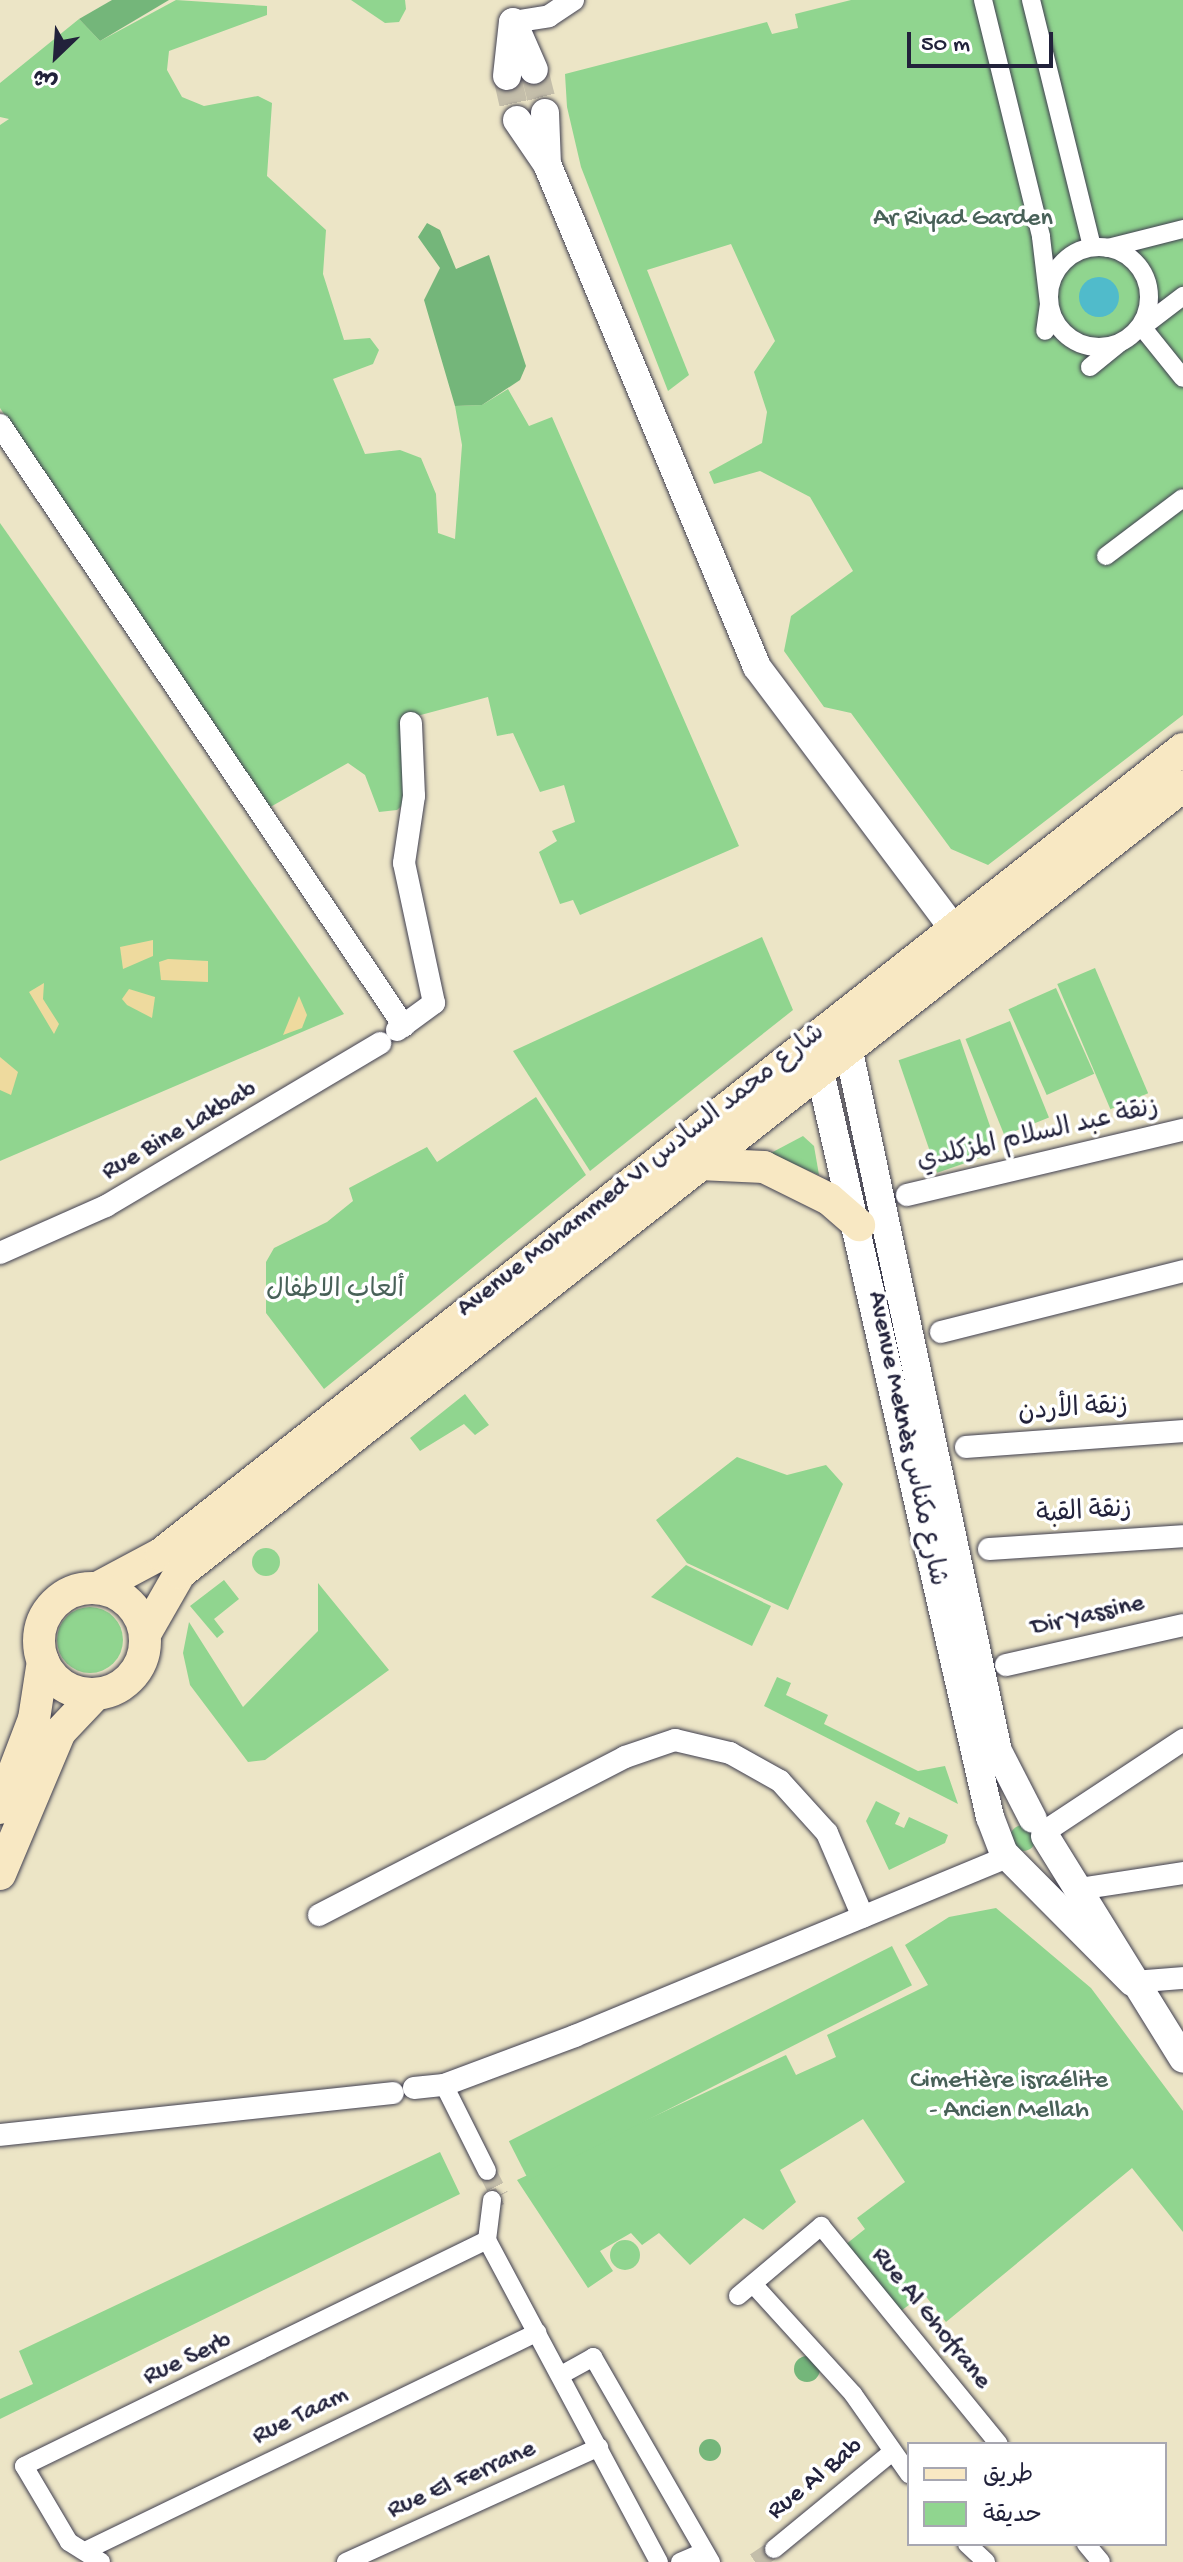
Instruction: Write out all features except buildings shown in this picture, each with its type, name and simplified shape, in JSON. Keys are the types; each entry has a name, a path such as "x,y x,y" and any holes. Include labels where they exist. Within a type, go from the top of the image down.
{"main road":[{"name":"Avenue Mohammed VI شارع محمد السادس","path":"145,1634 180,1573 699,1164 825,1085 849,1049 961,939 1183,749"},
{"name":"Avenue Mohammed VI شارع محمد السادس","path":"97,1588 161,1554 841,1014 961,939 1183,786"},
{"path":"699,1164 734,1161 776,1172 859,1225"},
{"path":"0,1808 34,1719 43,1661 39,1637 47,1614 68,1594 97,1588 129,1603 145,1634 132,1675 96,1694 53,1744 0,1874"},
{"path":"43,1661 64,1686 96,1694"}],"street":[{"path":"520,73 513,11 549,16 573,0"},
{"path":"983,0 1041,237 1049,304 1077,341 1110,345 1126,339 1147,312 1149,295 1136,264 1100,247 1031,0"},
{"path":"545,113 547,164"},
{"path":"517,120 547,164 757,667 961,939"},
{"path":"1045,331 1049,304 1064,260 1100,247 1183,229"},
{"path":"1090,367 1183,296"},
{"path":"1142,327 1183,378"},
{"path":"0,425 394,1033"},
{"path":"1106,556 1183,498"},
{"name":"Rue Bine Lakbab","path":"0,1253 106,1206 394,1033 434,1003 404,863 414,796 411,723"},
{"name":"Avenue Meknès شارع مكناس","path":"841,1014 998,1751 1132,1982 1183,2059"},
{"name":"Avenue Meknès شارع مكناس","path":"811,1039 859,1225 975,1764 1004,1850 1132,1982"},
{"path":"825,1085 856,1084"},
{"name":"زنقة عبد السلام المزكلدي","path":"907,1195 1183,1130"},
{"path":"941,1332 1183,1271"},
{"name":"زنقة الأردن","path":"966,1447 1183,1431"},
{"name":"زنقة القبة","path":"989,1549 1183,1536"},
{"name":"Dir Yassine","path":"1006,1665 1183,1625"},
{"path":"319,1915 625,1757 675,1740 730,1753 780,1781 841,1856 863,1917"},
{"path":"1004,1850 1010,1819 1043,1826 1183,1740"},
{"path":"0,2135 444,2085 863,1917 962,1874 1004,1850 1035,1858 1043,1826"},
{"path":"1079,1889 1183,1873"},
{"path":"1132,1982 1183,1978"},
{"path":"444,2085 487,2171"},
{"path":"492,2200 487,2240 659,2562"},
{"name":"Rue Al Ghofrane","path":"753,2284 821,2226 997,2442"},
{"name":"Rue Serb","path":"95,2555 69,2542 24,2466 487,2240"},
{"path":"738,2296 753,2284 813,2346 907,2471"},
{"name":"Rue Taam","path":"95,2555 537,2332"},
{"path":"561,2375 593,2357 708,2557 680,2562"},
{"name":"Rue El Ferrane","path":"346,2562 599,2447"},
{"name":"Rue Al Bab","path":"774,2549 892,2452"},
{"path":"969,2546 986,2562"},
{"path":"1088,2546 1101,2562"}],"green space":[{"path":"112,0 169,0 100,41 79,19"},
{"path":"176,0 267,6 267,15 169,51 167,70 182,97 204,106 258,96 272,103 267,176 326,230 323,274 344,340 370,338 379,350 373,364 333,379 365,454 400,450 421,458 436,494 438,533 455,539 462,445 455,406 482,405 508,389 529,426 552,417 739,846 580,915 573,900 560,904 539,852 557,841 552,831 575,822 564,785 540,792 513,733 497,736 488,697 402,720 405,803 397,810 379,812 365,775 348,763 265,810 0,408 0,125 9,119 0,117 0,83 79,19 100,41"},
{"path":"351,0 405,0 406,9 399,22 385,23"},
{"name":"Ar Riyad Garden","path":"851,0 1183,0 1183,715 988,865 951,849 851,713 824,707 784,651 791,616 853,571 810,497 760,471 714,484 709,472 762,443 767,412 754,372 775,341 731,244 647,270 689,375 668,391 581,167 567,107 565,74 767,22 772,34 798,28 795,14"},
{"path":"427,223 440,230 456,269 489,255 526,366 520,380 482,405 455,406 424,300 440,268 418,237"},
{"path":"0,523 344,1014 0,1161"},
{"path":"762,937 793,1010 590,1171 513,1051"},
{"path":"1095,968 1148,1093 1110,1109 1057,984"},
{"path":"1056,988 1094,1074 1047,1095 1008,1009"},
{"path":"1010,1021 1049,1117 1004,1135 965,1039"},
{"path":"960,1039 999,1152 937,1173 899,1060"},
{"name":"ألعاب الاطفال","path":"536,1097 586,1175 324,1389 266,1313 266,1262 274,1248 327,1222 353,1201 349,1188 427,1147 437,1162"},
{"path":"803,1136 814,1146 819,1175 769,1154"},
{"path":"465,1394 489,1425 475,1435 464,1424 420,1451 410,1438"},
{"path":"737,1457 787,1475 826,1465 843,1484 788,1610 687,1563 656,1520"},
{"path":"266,1548 276,1552 280,1562 276,1572 266,1576 256,1572 252,1562 256,1552"},
{"path":"686,1565 771,1606 752,1646 651,1597"},
{"path":"224,1580 239,1599 214,1619 224,1632 217,1638 190,1606"},
{"path":"318,1583 389,1670 265,1760 248,1762 190,1685 183,1653 189,1622 243,1707 318,1631"},
{"path":"84,1607 96,1607 108,1612 118,1622 123,1640 121,1653 108,1668 96,1673 84,1673 72,1668 62,1658 57,1646 57,1634 62,1622 72,1612"},
{"path":"777,1677 791,1683 786,1695 828,1715 824,1724 918,1771 945,1766 958,1804 764,1706"},
{"path":"876,1801 900,1813 895,1824 904,1828 909,1817 948,1835 945,1843 889,1870 866,1821"},
{"path":"1023,1825 1033,1828 1036,1838 1033,1848 1023,1851 1013,1848 1010,1838 1013,1828"},
{"name":"Cimetière israélite - Ancien Mellah","path":"996,1908 1091,1988 1183,2111 1183,2232 1132,2168 946,2322 924,2294 898,2313 845,2245 865,2229 857,2218 905,2182 863,2119 780,2170 796,2202 763,2230 744,2218 690,2265 659,2233 642,2245 631,2233 600,2251 613,2271 588,2288 517,2180 786,2055 796,2075 836,2057 827,2035 928,1985 905,1945 949,1917"},
{"path":"892,1946 912,1985 529,2180 509,2141"},
{"path":"440,2152 460,2194 0,2419 0,2399 33,2384 19,2351"},
{"path":"625,2240 636,2244 640,2255 636,2266 625,2270 614,2266 610,2255 614,2244"},
{"path":"807,2356 816,2360 820,2369 816,2378 807,2382 798,2378 794,2369 798,2360"},
{"path":"710,2439 718,2442 721,2450 718,2458 710,2461 702,2458 699,2450 702,2442"}],"sand":[{"path":"153,940 153,956 123,969 120,947"},
{"path":"168,959 208,961 208,982 161,980 159,962"},
{"path":"44,983 43,999 59,1024 54,1034 29,992"},
{"path":"129,989 155,997 152,1018 122,999"},
{"path":"299,996 307,1015 302,1028 283,1035"},
{"path":"0,1057 18,1072 11,1095 0,1090"}],"water":[{"path":"1099,277 1113,283 1119,297 1113,311 1099,317 1085,311 1079,297 1085,283"}],"tunnel":[{"path":"534,70 545,113"},
{"path":"507,76 517,120"},
{"path":"487,2171 500,2196 492,2200"},
{"path":"755,2562 774,2549"}]}
